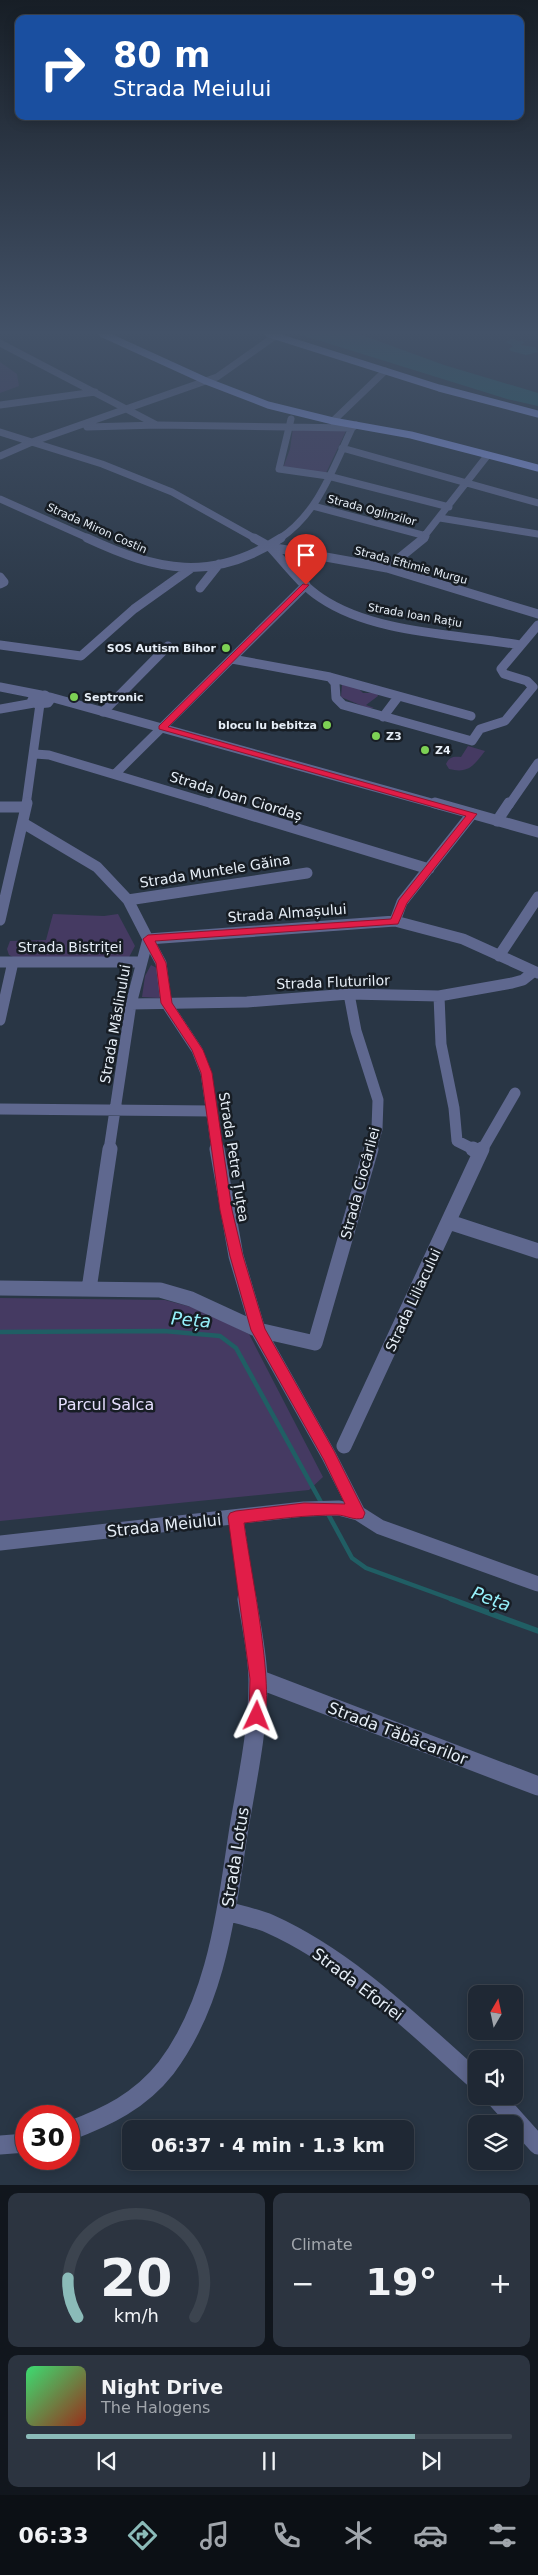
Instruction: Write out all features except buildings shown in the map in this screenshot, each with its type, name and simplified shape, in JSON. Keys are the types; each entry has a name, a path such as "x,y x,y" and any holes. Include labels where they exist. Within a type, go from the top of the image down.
{"main road":[{"path":"414,436 538,468"}],"street":[{"name":"Strada Eftimie Murgu","path":"13,436 102,464 172,492 270,547 387,568 538,614"},
{"path":"0,456 50,436"},
{"path":"287,436 279,469 328,476 449,507"},
{"name":"Strada Miron Costin","path":"0,500 26,508 136,558 165,567 190,569 219,564 270,547 291,532 313,506 349,436"},
{"path":"342,448 538,503"},
{"path":"387,568 426,536 488,456"},
{"name":"Strada Oglinzilor","path":"313,506 426,536"},
{"path":"440,518 538,534"},
{"name":"Strada Ioan Rațiu","path":"270,547 306,585 337,608 398,626 520,645"},
{"path":"200,588 219,564"},
{"path":"0,645 81,656 134,608 190,569"},
{"path":"0,577 4,582 0,584"},
{"path":"116,774 306,585"},
{"path":"330,677 335,683 336,698 343,705 472,741 480,730 505,721 532,687 527,681 502,672 501,669 538,625"},
{"path":"103,712 168,646"},
{"path":"232,659 330,677 471,716"},
{"path":"1,687 41,701 77,705 538,832"},
{"path":"383,717 398,697"},
{"path":"0,710 41,701"},
{"path":"0,920 26,807 41,701"},
{"name":"Strada Ioan Ciordaș","path":"35,754 49,755 116,774 429,869"},
{"path":"498,821 538,763"},
{"path":"0,807 26,807"},
{"path":"395,921 402,902 472,814"},
{"path":"23,823 98,867 128,900 148,939"},
{"name":"Strada Muntele Găina","path":"128,900 307,873"},
{"path":"499,956 538,897"},
{"name":"Strada Almașului","path":"148,939 395,921 463,940 536,972"},
{"name":"Strada Măslinului","path":"88,1289 131,1004 148,939"},
{"name":"Strada Petre Țuțea","path":"148,939 161,963 166,1003 202,1061 206,1073 226,1210 236,1256 258,1330 329,1456 358,1513"},
{"name":"Strada Bistriței","path":"0,962 141,962"},
{"path":"0,1020 13,962"},
{"name":"Strada Fluturilor","path":"131,1004 247,1002 349,994 439,996 512,983 523,980 536,972"},
{"name":"Strada Ciocârliei","path":"258,1330 315,1343 377,1129 378,1100 356,1031 349,994"},
{"path":"439,996 441,1044 454,1108 457,1141 480,1153"},
{"name":"Strada Liliacului","path":"344,1446 480,1153 515,1093"},
{"path":"0,1109 212,1111"},
{"path":"449,1222 538,1251"},
{"path":"0,1288 160,1290 173,1293 258,1330"},
{"name":"Strada Meiului","path":"0,1543 304,1510 339,1508 358,1513"},
{"path":"358,1513 380,1527 538,1584"},
{"name":"Strada Lotus","path":"80,2127 122,2107 141,2094 164,2069 193,2023 218,1954 257,1716 258,1679 236,1517"},
{"name":"Strada Tăbăcarilor","path":"258,1679 538,1786"},
{"name":"Strada Eforiei","path":"226,1911 271,1925 317,1952 363,1985 468,2073"},
{"path":"502,2105 538,2145"},
{"path":"0,2145 15,2143"}],"green space":[{"path":"292,436 344,436 326,473 283,468 290,449"},
{"path":"339,682 359,689 363,693 377,693 378,696 366,705 374,708 367,708 341,697 342,685"},
{"path":"468,746 485,751 474,764 466,769 449,769 446,764 450,758 461,757"},
{"path":"53,914 104,916 118,914 135,946 128,959 17,959 9,955 7,949 10,941 46,940"},
{"path":"151,965 157,968 161,994 159,998 142,997 145,976"},
{"name":"Parcul Salca","path":"0,1298 165,1300 199,1309 249,1334 323,1477 309,1490 0,1521"}],"waterway":[{"name":"Peța","path":"0,1332 164,1331 220,1336 236,1348 322,1504"},
{"name":"Peța","path":"327,1512 352,1558 366,1568 454,1600"},
{"name":"Peța","path":"451,1599 538,1631"}],"place":[{"name":"SOS Autism Bihor","path":"226,648"},
{"name":"Septronic","path":"74,697"},
{"name":"blocu lu bebitza","path":"327,725"},
{"name":"Z3","path":"376,736"},
{"name":"Z4","path":"425,750"}],"route":[{"path":"257,1716 258,1679 236,1517 339,1508 358,1513 329,1456 258,1330 236,1256 226,1210 206,1073 197,1050 166,1003 161,963 148,939 395,921 402,902 472,814 162,728 306,585"}]}
